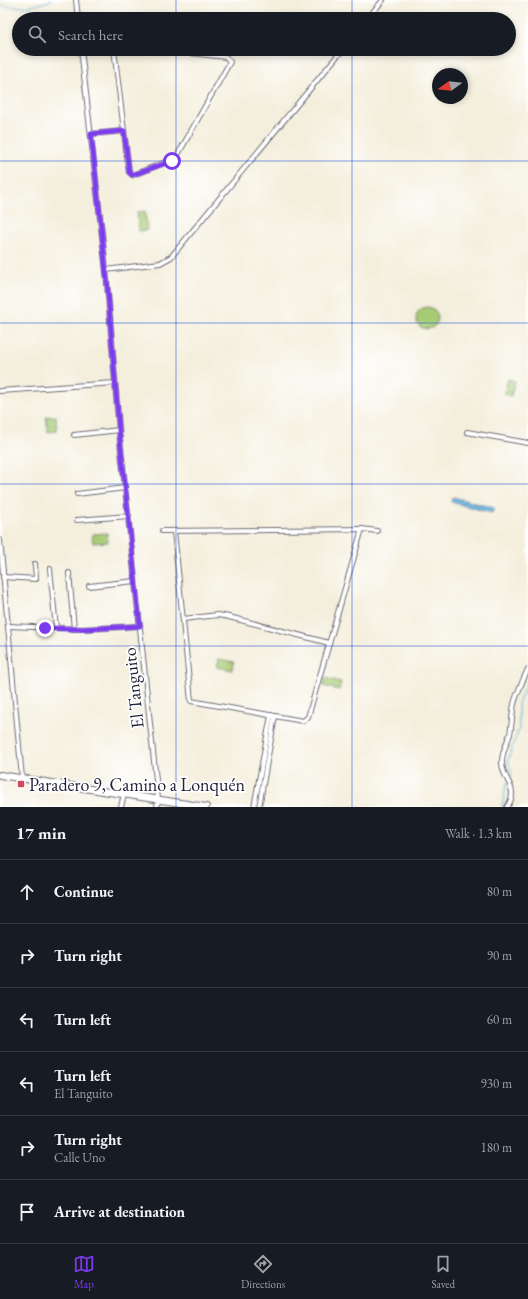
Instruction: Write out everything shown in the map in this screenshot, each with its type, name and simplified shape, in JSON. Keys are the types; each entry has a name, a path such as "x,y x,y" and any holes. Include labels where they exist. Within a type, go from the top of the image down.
{"main road":[{"path":"0,775 204,807"}],"street":[{"path":"76,0 77,12"},
{"path":"373,12 383,0"},
{"name":"El Tanguito","path":"82,56 106,270 119,430 158,799 156,807"},
{"path":"115,56 130,174 173,160 230,62 226,57 217,56"},
{"path":"106,270 160,263 171,257 337,56"},
{"path":"91,134 124,131"},
{"path":"0,391 115,383"},
{"path":"74,435 119,430"},
{"path":"467,432 528,443"},
{"path":"77,494 125,488"},
{"path":"76,520 129,516"},
{"path":"174,531 191,701 303,721 308,718 362,529"},
{"path":"162,531 362,529 377,531"},
{"path":"0,540 22,778"},
{"path":"3,577 36,579 35,564"},
{"path":"50,569 56,628"},
{"path":"69,573 74,629"},
{"path":"89,586 135,581"},
{"path":"0,603 6,602"},
{"path":"183,618 218,615 229,616 329,643"},
{"path":"8,626 74,629 140,626"},
{"path":"507,807 512,795 502,768 502,756 510,733 516,699 528,669"},
{"path":"254,807 273,715"},
{"path":"259,807 273,715"},
{"path":"121,807 124,794"}],"green space":[{"path":"145,211 147,230 139,231 137,212"},
{"path":"427,307 435,310 438,318 435,326 427,329 419,326 416,318 419,310"},
{"path":"508,379 515,381 511,396 504,394"},
{"path":"56,416 57,431 48,432 46,417"},
{"path":"107,533 108,542 93,543 92,534"},
{"path":"219,659 234,662 232,670 217,667"},
{"path":"325,678 341,682 339,690 323,686"}],"water":[{"path":"453,497 494,508 492,513 451,502"}],"waterway":[{"path":"0,5 26,7 38,5 51,0"},
{"path":"509,779 512,774 508,760 519,728 518,704 528,680"},
{"path":"501,807 507,783"}],"place":[{"name":"Paradero 9, Camino a Lonquén","path":"21,784"}],"route":[{"path":"45,628 82,629 140,626 119,430 107,281 91,134 124,131 129,172 132,175 172,161"}]}
